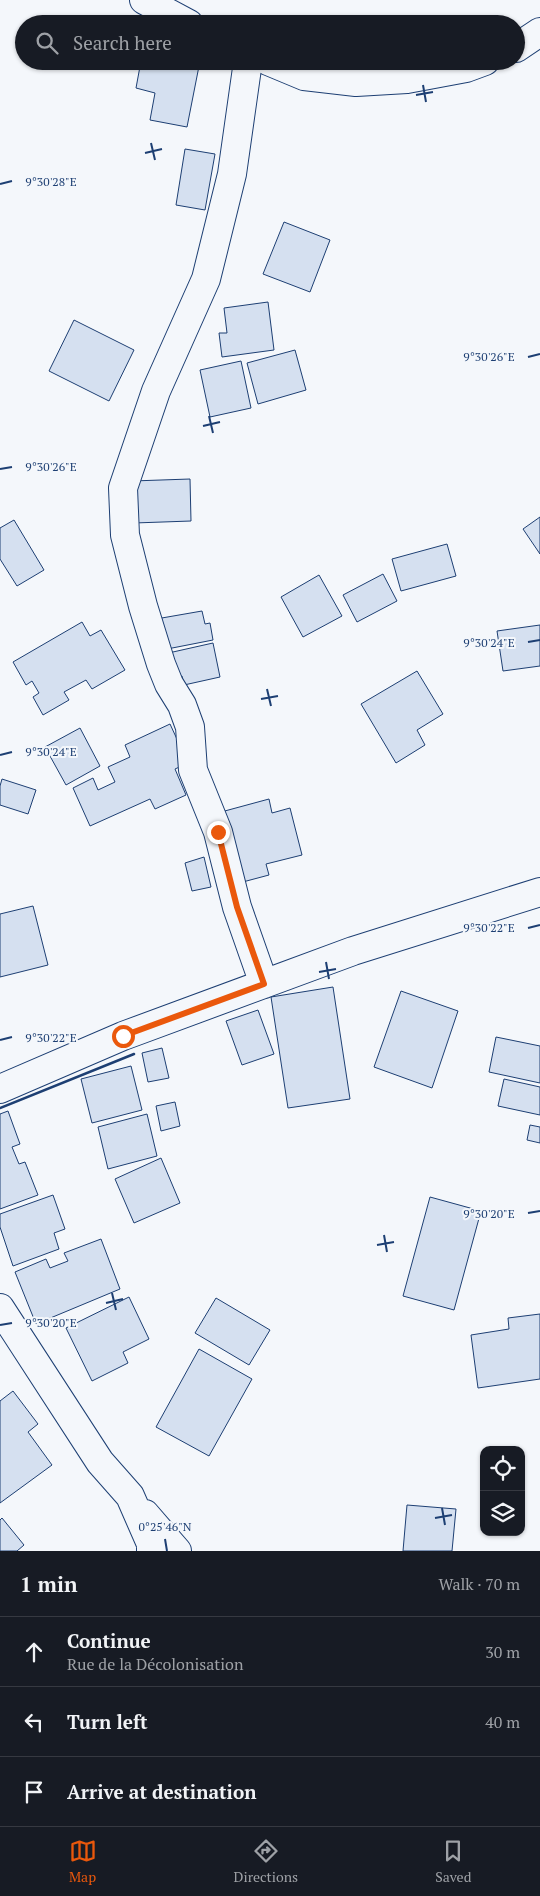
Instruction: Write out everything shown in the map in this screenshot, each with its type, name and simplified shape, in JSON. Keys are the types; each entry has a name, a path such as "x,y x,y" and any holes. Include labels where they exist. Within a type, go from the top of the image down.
{"street":[{"path":"144,0 172,15"},
{"path":"525,42 540,32"},
{"path":"247,70 232,174 206,280 156,391 123,488 125,535 143,606 161,664 169,684 182,705 190,727 193,770 218,832 237,907 264,984"},
{"path":"290,70 304,76 356,82 407,79 455,70"},
{"path":"0,1089 123,1036 353,951 540,892"},
{"path":"0,1308 100,1462 177,1551"},
{"path":"100,1462 130,1496 151,1544 151,1551"}],"building":[{"path":"139,70 198,70 187,127 150,120 155,93 136,88"},
{"path":"185,149 215,154 205,210 176,205"},
{"path":"284,222 330,240 310,292 263,274"},
{"path":"268,302 274,350 222,357 219,333 227,333 224,308"},
{"path":"74,320 134,350 109,401 49,371"},
{"path":"295,350 306,390 258,404 247,363"},
{"path":"241,361 251,408 210,417 200,370"},
{"path":"190,479 191,521 134,523 132,481"},
{"path":"540,517 540,554 523,529"},
{"path":"14,520 44,570 17,586 0,559 0,528"},
{"path":"447,544 456,576 401,591 392,559"},
{"path":"383,574 397,601 357,622 343,595"},
{"path":"319,575 342,616 303,637 281,597"},
{"path":"202,611 205,624 210,623 213,640 162,650 156,619"},
{"path":"82,622 90,636 101,630 125,670 92,689 86,680 64,692 69,700 43,715 33,697 39,693 32,681 26,685 13,662"},
{"path":"540,625 540,666 503,671 497,631"},
{"path":"213,643 220,677 184,685 182,676 170,679 164,654"},
{"path":"417,671 443,714 417,730 425,745 396,763 361,704"},
{"path":"170,724 188,763 175,769 186,795 155,809 150,799 90,826 73,788 93,778 98,790 115,782 108,767 130,757 125,745"},
{"path":"80,728 100,766 66,785 45,747"},
{"path":"2,779 36,790 28,814 0,805"},
{"path":"269,799 272,813 290,808 302,855 266,864 269,875 239,883 221,812"},
{"path":"204,857 211,887 192,891 185,863"},
{"path":"33,906 48,965 0,977 0,914"},
{"path":"333,987 350,1099 288,1108 271,997"},
{"path":"401,991 458,1011 432,1088 374,1067"},
{"path":"258,1010 274,1054 242,1065 226,1021"},
{"path":"496,1037 540,1046 540,1083 489,1072"},
{"path":"162,1048 169,1078 148,1082 142,1053"},
{"path":"131,1066 142,1110 92,1123 81,1079"},
{"path":"504,1079 540,1087 540,1115 498,1106"},
{"path":"175,1102 180,1126 161,1131 156,1106"},
{"path":"8,1111 20,1144 12,1147 19,1164 25,1162 38,1195 0,1209 0,1114"},
{"path":"147,1114 157,1156 108,1169 98,1127"},
{"path":"530,1125 540,1127 540,1143 527,1140"},
{"path":"161,1158 180,1203 134,1223 115,1179"},
{"path":"53,1195 65,1229 54,1233 59,1249 13,1266 0,1227 0,1214"},
{"path":"430,1197 481,1211 454,1310 403,1296"},
{"path":"101,1239 120,1289 36,1324 15,1272 46,1259 50,1268 68,1261 64,1253"},
{"path":"129,1297 149,1339 123,1352 128,1363 92,1381 66,1328"},
{"path":"216,1298 270,1330 249,1365 195,1333"},
{"path":"540,1314 540,1379 478,1388 471,1335 509,1329 508,1318"},
{"path":"199,1349 252,1379 209,1456 156,1427"},
{"path":"13,1391 38,1424 28,1432 52,1465 0,1503 0,1401"},
{"path":"407,1505 456,1509 452,1551 403,1551"},
{"path":"2,1518 24,1545 17,1551 0,1551 0,1520"}],"wall":[{"path":"0,1108 134,1054"}],"route":[{"path":"123,1036 264,984 237,907 218,832"}]}
